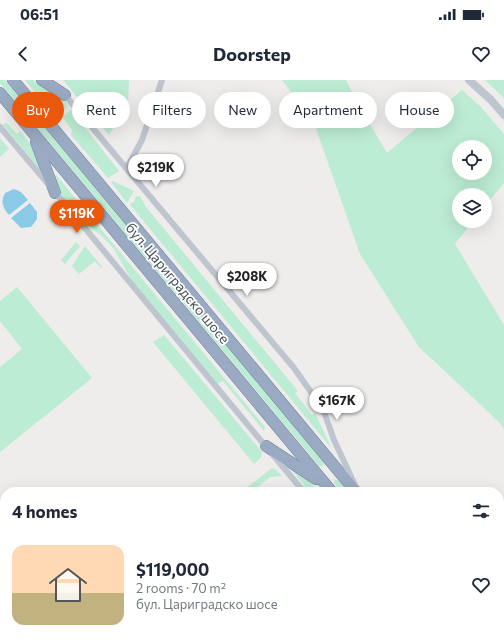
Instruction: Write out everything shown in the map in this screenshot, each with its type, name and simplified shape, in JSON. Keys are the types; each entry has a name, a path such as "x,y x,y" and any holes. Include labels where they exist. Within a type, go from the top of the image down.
{"highway":[{"name":"бул. Цариградско шосе","path":"13,80 353,487"},
{"path":"42,80 65,95"},
{"name":"бул. Цариградско шосе","path":"0,93 328,487"},
{"path":"31,130 44,158 55,193"},
{"path":"266,446 305,470 327,487"}],"street":[{"name":"бул. Цариградско шосе","path":"53,80 294,368 323,409 334,440 355,487"},
{"path":"127,168 142,140 162,80"},
{"path":"469,80 504,114"},
{"path":"0,127 300,487"}],"green space":[{"path":"0,80 5,80 15,92 12,92 12,97 0,83"},
{"path":"25,80 33,80 51,92 35,92"},
{"path":"63,80 129,80 128,92 73,92"},
{"path":"282,80 346,80 352,92 291,92"},
{"path":"485,80 504,80 504,98"},
{"path":"462,90 481,107 504,134 504,183 492,198 492,188 452,188 452,228 468,228 455,244 504,325 504,429 500,423 419,347 360,254 316,128 372,128 387,153 417,128 454,128 454,97"},
{"path":"64,101 67,103 68,107 64,110"},
{"path":"71,110 72,128 85,128 119,171 108,178 71,135 72,130 64,120 64,115"},
{"path":"6,122 17,134 20,131 35,150 44,174 3,125"},
{"path":"37,128 45,128 324,462 323,466 319,466"},
{"path":"103,128 113,128 109,135"},
{"path":"0,138 9,149 0,157"},
{"path":"56,175 265,427 264,431 223,381 218,384 132,281 114,249 101,235 78,216 63,197 54,178"},
{"path":"113,181 134,191 127,203 111,182"},
{"path":"136,196 140,196 146,207 298,391 295,393 312,415 315,413 332,449 131,206 130,204 134,202"},
{"path":"76,242 80,246 65,264 61,260"},
{"path":"85,246 102,267 101,268 95,261 79,274 72,266"},
{"path":"17,287 92,378 0,452 0,367 22,349 0,321 0,301"},
{"path":"164,335 262,452 261,458 254,464 153,342"},
{"path":"285,461 315,487 305,487"},
{"path":"272,468 282,476 270,477 258,487 247,487"},
{"path":"335,480 338,480 343,487 337,487 334,483"}],"water":[{"path":"14,189 21,192 28,200 9,215 2,202 5,193"},
{"path":"30,203 37,212 37,219 31,227 21,228 11,218"}]}
